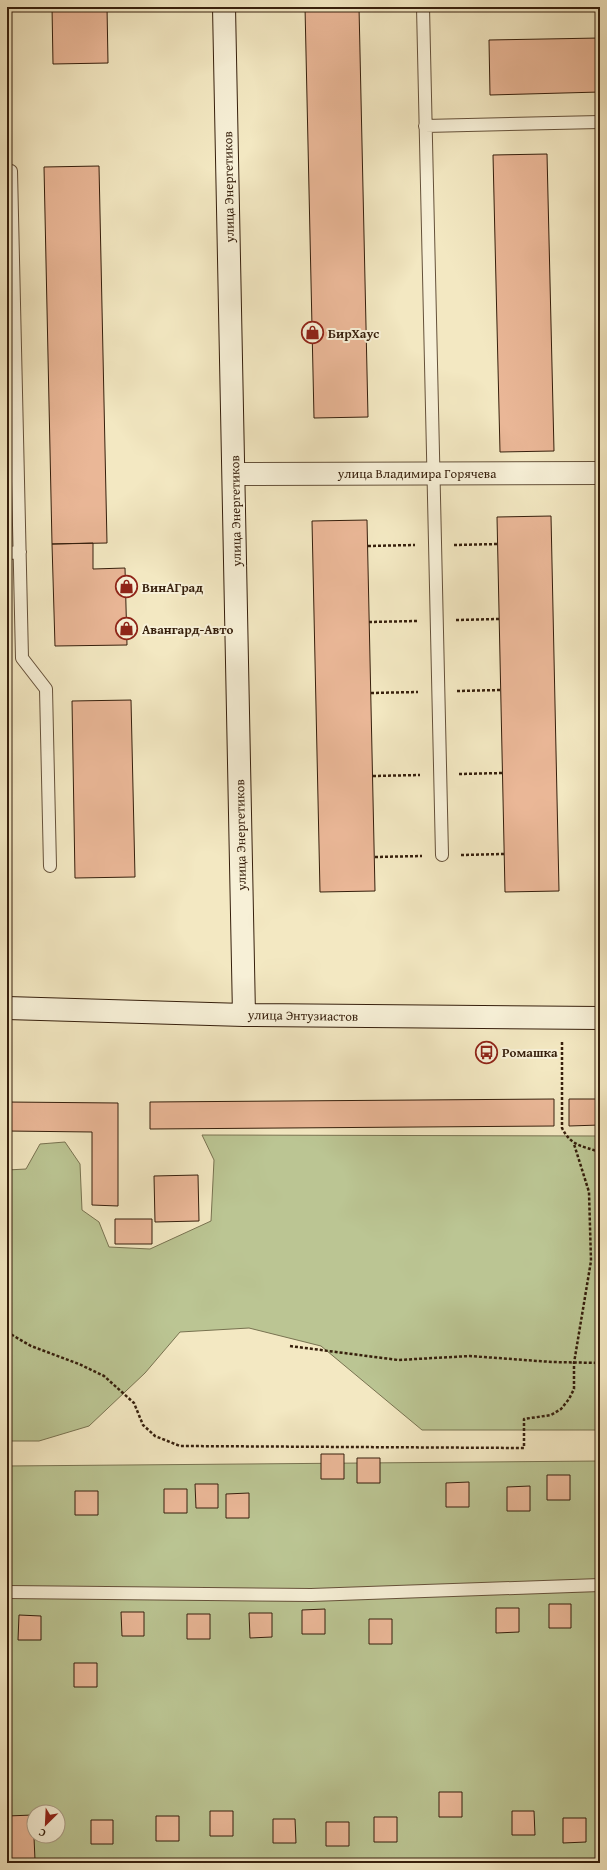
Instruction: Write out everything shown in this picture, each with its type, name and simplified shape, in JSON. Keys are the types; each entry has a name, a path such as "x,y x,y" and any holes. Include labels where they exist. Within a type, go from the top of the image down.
{"main road":[{"name":"улица Энергетиков","path":"224,7 244,1015"},
{"name":"улица Владимира Горячева","path":"234,474 600,473"},
{"name":"улица Энтузиастов","path":"7,1008 244,1015 600,1018"}],"lane":[{"path":"423,7 442,855"},
{"path":"425,126 600,122"},
{"path":"11,171 22,658 46,689 50,866"},
{"path":"7,553 20,552"},
{"path":"7,1592 311,1595 600,1585"}],"path":[{"path":"7,1332 31,1346 79,1364 104,1376 134,1403 143,1425 155,1436 180,1446 524,1448 524,1419 551,1415 561,1409 569,1399 574,1389 574,1363 591,1261 589,1192 574,1144 567,1137 562,1128 562,1018"},
{"path":"574,1144 600,1152"},
{"path":"290,1346 398,1360 470,1356 574,1363 600,1363"}],"green space":[{"path":"202,1135 600,1136 600,1430 422,1430 321,1346 249,1328 180,1332 145,1373 89,1426 39,1441 7,1441 7,1170 26,1169 40,1144 65,1142 80,1164 82,1210 99,1222 109,1247 150,1249 211,1221 214,1160"},
{"path":"600,1461 600,1863 7,1863 7,1466"}],"building":[{"path":"52,7 107,7 108,63 53,64"},
{"path":"305,7 359,7 368,417 314,418"},
{"path":"600,38 600,92 490,95 489,40"},
{"path":"547,154 554,451 500,452 493,155"},
{"path":"99,166 107,543 52,544 44,167"},
{"path":"551,516 559,891 505,892 497,517"},
{"path":"367,520 375,891 320,892 312,521"},
{"path":"93,543 93,569 125,568 127,645 55,646 52,544"},
{"path":"131,700 135,877 75,878 72,701"},
{"path":"554,1099 554,1126 150,1129 150,1102"},
{"path":"569,1099 600,1099 600,1125 569,1126"},
{"path":"7,1102 118,1103 118,1206 92,1205 92,1132 7,1131"},
{"path":"198,1175 199,1221 155,1222 154,1176"},
{"path":"115,1219 152,1219 152,1244 115,1244"},
{"path":"321,1454 344,1454 344,1479 321,1479"},
{"path":"357,1458 380,1458 380,1483 357,1483"},
{"path":"7,1475 11,1475 11,1500 7,1500"},
{"path":"547,1475 570,1475 570,1500 547,1500"},
{"path":"469,1482 469,1507 446,1507 446,1483"},
{"path":"195,1484 218,1484 218,1508 196,1508"},
{"path":"530,1486 530,1511 507,1511 507,1487"},
{"path":"164,1489 187,1489 187,1513 164,1513"},
{"path":"75,1491 98,1491 98,1515 75,1515"},
{"path":"249,1493 249,1518 226,1518 226,1494"},
{"path":"549,1604 571,1604 571,1628 549,1628"},
{"path":"596,1605 600,1605 600,1629 596,1629"},
{"path":"496,1608 519,1608 519,1632 496,1633"},
{"path":"325,1609 325,1634 302,1634 302,1610"},
{"path":"121,1612 144,1612 144,1636 122,1636"},
{"path":"249,1613 272,1613 272,1637 250,1638"},
{"path":"187,1614 210,1614 210,1639 187,1639"},
{"path":"19,1615 41,1616 41,1640 18,1640"},
{"path":"369,1619 392,1619 392,1644 369,1644"},
{"path":"74,1663 97,1663 97,1687 74,1687"},
{"path":"439,1792 462,1792 462,1817 439,1817"},
{"path":"210,1811 233,1811 233,1836 210,1836"},
{"path":"512,1811 534,1811 535,1835 512,1835"},
{"path":"26,1815 26,1844 34,1844 35,1860 7,1860 7,1816"},
{"path":"156,1816 179,1816 179,1841 156,1841"},
{"path":"374,1817 397,1817 397,1842 374,1842"},
{"path":"563,1818 586,1818 586,1842 563,1843"},
{"path":"273,1819 295,1819 296,1843 273,1843"},
{"path":"91,1820 113,1820 113,1844 91,1844"},
{"path":"326,1822 349,1822 349,1846 326,1846"}],"place":[{"name":"БирХаус","path":"313,333"},
{"name":"ВинАГрад","path":"126,587"},
{"name":"Авангард-Авто","path":"126,629"},
{"name":"Ромашка","path":"487,1052"}]}
